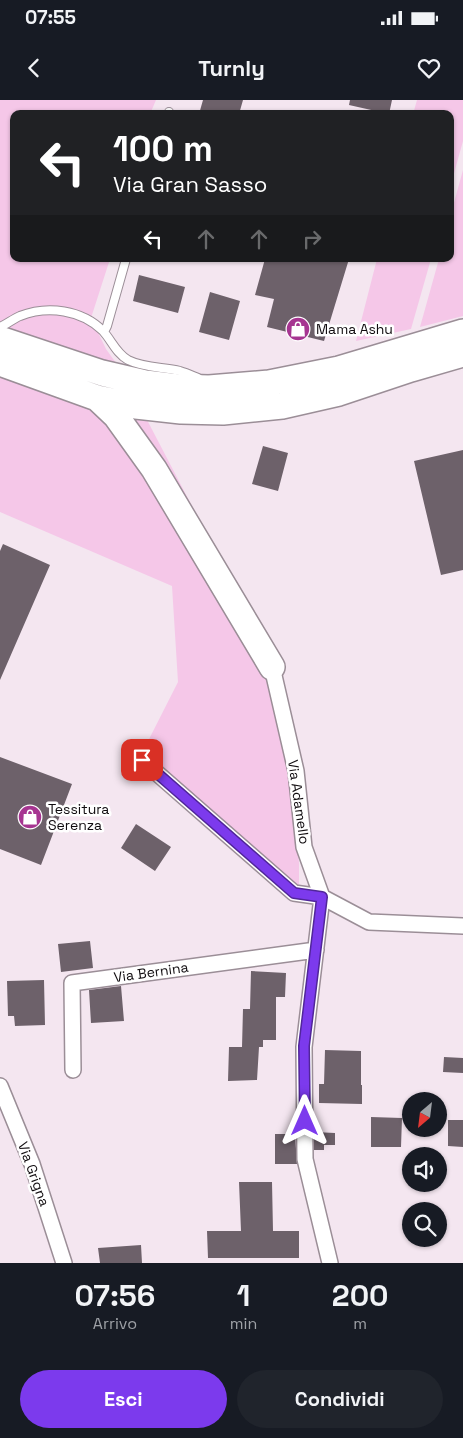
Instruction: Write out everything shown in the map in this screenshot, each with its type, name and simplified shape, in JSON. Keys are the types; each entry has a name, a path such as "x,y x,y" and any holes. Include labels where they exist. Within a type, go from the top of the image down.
{"main road":[{"path":"0,339 102,373 145,383 209,388 269,383 339,369 463,332"},
{"path":"0,363 97,398 181,412 223,412 282,406 339,393 463,354"},
{"path":"97,398 116,416 154,469 272,667"}],"street":[{"name":"Via Adamello","path":"272,667 296,771 304,846 322,897 304,1046 305,1159 330,1263"},
{"path":"142,760 294,893 322,897 369,922 463,926"},
{"name":"Via Bernina","path":"73,1070 72,983 316,950"},
{"name":"Via Grigna","path":"0,1086 32,1164 64,1263"}],"lane":[{"path":"104,332 125,262"},
{"path":"0,327 20,316 38,312 57,310 75,314 92,322 104,332 116,350 126,359 137,364 182,372 203,380 209,388"}],"shaded area":[{"path":"0,100 156,100 152,110 10,110 10,262 109,262 91,318 106,349 121,370 279,673 299,863 299,888 143,751 178,682 172,586 0,512"},
{"path":"417,100 463,100 463,141 454,174 454,110 414,110"},
{"path":"463,170 463,316 420,327 438,262 454,262 454,203"},
{"path":"376,262 430,262 411,329 356,341"}],"building":[{"path":"203,100 243,100 240,110 200,110"},
{"path":"350,100 392,100 390,110 371,110 349,105"},
{"path":"264,262 348,262 324,341 267,327 274,299 255,295"},
{"path":"139,275 185,287 178,313 133,301"},
{"path":"210,292 240,301 229,340 199,332"},
{"path":"263,446 288,453 278,491 252,484"},
{"path":"463,450 463,570 441,575 414,461"},
{"path":"3,544 50,565 0,680 0,551"},
{"name":"Tessitura Serenza","path":"0,757 72,784 41,865 0,849"},
{"path":"136,824 171,847 155,871 121,848"},
{"path":"90,941 93,968 61,972 58,944"},
{"path":"251,971 286,973 285,997 276,997 276,1040 263,1040 263,1047 259,1047 257,1080 228,1081 229,1047 242,1047 243,1009 250,1009"},
{"path":"44,980 45,1025 15,1026 14,1016 8,1016 7,981"},
{"path":"121,986 124,1021 91,1023 89,990"},
{"path":"325,1050 361,1051 362,1104 319,1103 319,1084 324,1084"},
{"path":"444,1057 463,1058 463,1073 443,1072"},
{"path":"371,1117 402,1118 401,1147 371,1147"},
{"path":"448,1120 463,1120 463,1147 448,1146"},
{"path":"314,1132 335,1133 335,1145 324,1145 324,1150 314,1150"},
{"path":"275,1134 295,1134 297,1164 275,1164"},
{"path":"239,1182 272,1182 273,1231 299,1231 299,1258 208,1258 207,1231 241,1231"},
{"path":"141,1245 142,1263 100,1263 98,1248"}],"place":[{"name":"Mama Ashu","path":"298,329"},
{"name":"Tessitura Serenza","path":"30,817"}],"route":[{"path":"142,760 294,893 322,897 304,1046 305,1121"}]}
